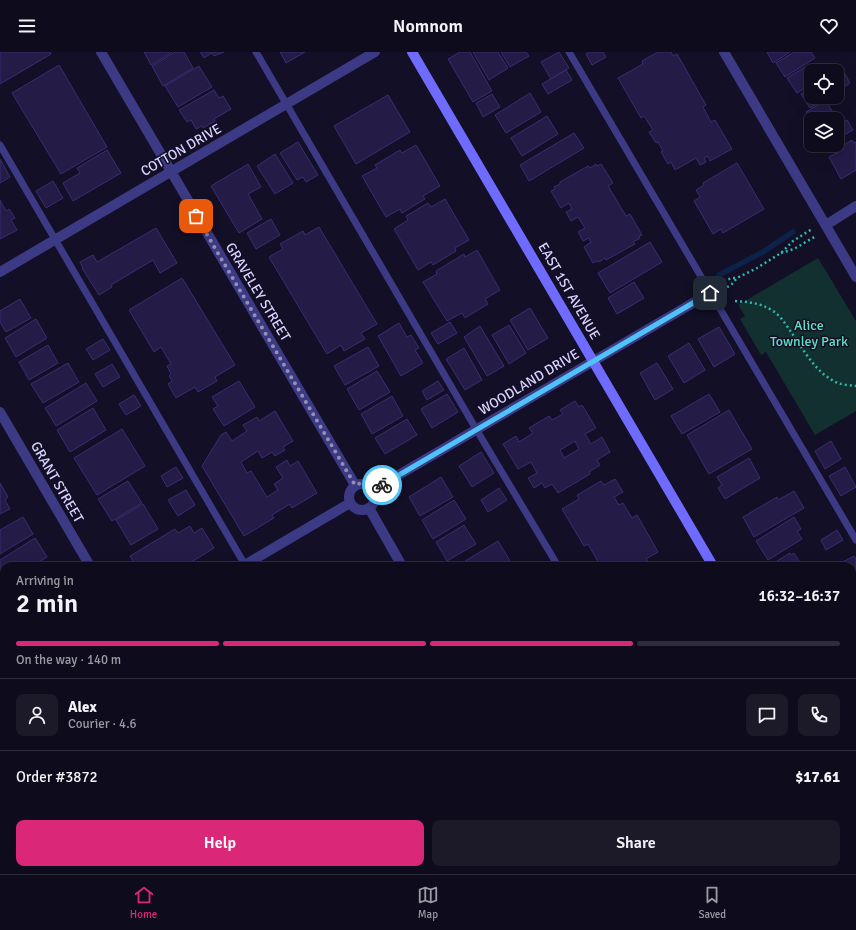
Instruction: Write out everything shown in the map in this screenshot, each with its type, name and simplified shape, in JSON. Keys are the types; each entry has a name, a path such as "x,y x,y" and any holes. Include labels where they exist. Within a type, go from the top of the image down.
{"main road":[{"name":"EAST 1ST AVENUE","path":"412,52 711,562"}],"street":[{"name":"GRAVELEY STREET","path":"101,52 355,485"},
{"name":"COTTON DRIVE","path":"0,272 375,52"},
{"path":"724,52 856,277"},
{"path":"826,225 856,206"},
{"name":"WOODLAND DRIVE","path":"373,490 593,360 710,293"},
{"name":"GRANT STREET","path":"0,412 88,562"},
{"path":"360,483 365,484 373,490 375,500 369,508 358,510 353,508 350,503 348,493 351,488 360,483"},
{"path":"251,562 350,503"},
{"path":"369,508 400,562"}],"lane":[{"path":"256,52 476,429 556,562"},
{"path":"569,52 856,540"},
{"path":"0,145 242,562"}],"path":[{"path":"781,253 794,249 819,234 826,225"},
{"path":"710,293 716,285 732,278 737,278 757,268 781,253 793,241 802,235 816,227 826,225"},
{"path":"735,301 763,306 775,312 816,367 827,377 839,384 856,386"}],"green space":[{"name":"Alice Townley Park","path":"818,258 856,321 856,411 815,435 766,352 761,355 740,319 745,316 738,305"}],"building":[{"path":"0,52 50,52 51,54 0,84"},
{"path":"144,52 172,52 151,65"},
{"path":"175,52 184,52 193,68 163,86 152,66"},
{"path":"200,52 224,52 214,56 212,53 204,58"},
{"path":"280,52 305,52 286,63"},
{"path":"460,52 470,52 492,91 473,102 448,59"},
{"path":"473,52 498,52 508,68 489,80"},
{"path":"501,52 526,52 529,56 510,67"},
{"path":"559,52 569,68 551,79 541,62"},
{"path":"590,52 603,52 606,57 592,65 586,54"},
{"path":"658,52 671,52 673,56 677,54 706,105 703,107 711,122 715,120 732,149 710,161 708,156 704,158 706,162 700,165 696,158 675,170 671,162 668,164 661,152 663,151 658,142 656,143 649,132 653,130 644,116 641,118 618,78 643,64 642,61"},
{"path":"767,52 790,52 773,63"},
{"path":"794,52 811,52 815,58 785,77 776,63"},
{"path":"59,65 107,147 61,174 12,93"},
{"path":"199,66 212,87 178,107 165,86"},
{"path":"804,67 804,88 797,93 787,78"},
{"path":"566,70 572,80 548,94 542,84"},
{"path":"844,72 850,83 844,87"},
{"path":"214,90 219,98 223,96 231,109 214,119 215,121 203,128 202,126 196,129 191,120 187,122 179,110"},
{"path":"530,93 541,112 506,133 495,115"},
{"path":"492,94 500,107 483,117 476,103"},
{"path":"388,95 410,132 356,164 334,126"},
{"path":"807,104 817,104 810,108"},
{"path":"819,104 828,104 833,112 806,112"},
{"path":"547,116 558,134 522,156 511,138"},
{"path":"847,120 853,130 844,135 844,122"},
{"path":"574,133 584,148 529,181 520,165"},
{"path":"852,140 854,143 856,142 856,170 841,179 829,157 838,152 844,152 844,145"},
{"path":"298,142 318,175 306,182 303,177 297,180 280,153"},
{"path":"416,145 440,186 423,196 425,199 402,213 400,209 386,217 362,176 377,168 375,165 400,150 402,153"},
{"path":"107,150 121,173 73,201 63,183 80,173 77,168"},
{"path":"275,154 293,183 275,194 257,166"},
{"path":"0,159 10,177 0,183"},
{"path":"737,163 764,209 723,233 721,229 713,234 694,201 700,197 696,190 704,185 703,183"},
{"path":"248,164 261,187 248,194 262,219 239,233 211,186"},
{"path":"596,164 597,166 601,164 613,183 608,186 626,216 630,214 642,235 633,242 635,244 606,260 605,258 599,262 597,261 593,263 584,247 591,242 589,238 583,241 578,232 585,228 578,217 571,221 566,212 572,209 569,203 561,208 551,191 555,189 554,187 560,184 560,182 588,166 590,168"},
{"path":"53,181 63,198 46,208 36,191"},
{"path":"445,199 469,240 455,248 456,251 433,265 431,262 418,270 394,229 408,220 406,216 428,203 431,207"},
{"path":"0,200 6,211 9,209 15,218 11,220 17,230 0,239"},
{"path":"271,219 280,235 256,249 247,233"},
{"path":"319,227 377,324 361,333 365,339 344,351 341,345 327,354 269,257 283,249 280,244 303,231 305,235"},
{"path":"156,228 177,263 160,273 153,260 111,285 112,287 99,295 82,268 80,262 93,255 97,262"},
{"path":"650,242 662,262 610,293 598,273"},
{"path":"477,250 500,290 485,299 488,304 465,318 462,313 447,321 423,282 437,274 436,271 464,254 465,257"},
{"path":"182,278 235,365 215,377 217,381 198,392 195,387 176,398 168,384 172,381 169,376 171,374 167,366 171,364 161,347 154,352 129,310"},
{"path":"634,282 644,298 617,314 608,298"},
{"path":"20,299 31,318 6,332 0,322 0,311"},
{"path":"530,308 548,338 528,350 510,320"},
{"path":"36,319 47,338 16,357 5,338"},
{"path":"450,322 457,333 438,344 431,333"},
{"path":"399,323 407,337 411,335 419,348 415,350 423,363 401,376 378,336"},
{"path":"509,325 526,353 509,364 492,335"},
{"path":"480,326 504,366 487,376 464,337"},
{"path":"719,327 735,354 714,367 698,339"},
{"path":"103,339 110,350 93,360 86,349"},
{"path":"689,343 705,370 684,383 668,356"},
{"path":"48,345 58,363 29,380 19,362"},
{"path":"368,347 379,366 345,385 334,366"},
{"path":"464,348 482,380 465,390 446,359"},
{"path":"68,363 79,382 43,403 31,384"},
{"path":"657,363 673,389 655,400 640,373"},
{"path":"112,364 120,377 103,387 95,374"},
{"path":"377,371 390,392 359,410 347,389"},
{"path":"239,381 255,407 224,426 213,409 218,406 212,397"},
{"path":"438,381 444,390 427,400 422,391"},
{"path":"86,383 97,401 56,426 45,408"},
{"path":"447,394 458,412 432,428 421,409"},
{"path":"709,394 720,412 682,434 671,416"},
{"path":"134,395 141,406 126,415 119,404"},
{"path":"392,396 403,416 372,434 361,414"},
{"path":"575,401 579,407 582,405 596,428 585,434 591,444 602,437 610,452 597,460 600,465 589,472 590,474 558,493 552,484 545,488 542,483 534,488 528,478 537,473 531,462 518,469 503,444 516,436 519,442 533,433 529,428 549,416 552,420 563,414 560,410","holes":["575,441 579,449 564,458 560,450"]},
{"path":"93,408 106,430 70,452 57,430"},
{"path":"729,410 752,449 709,474 687,435"},
{"path":"275,411 293,441 283,447 285,450 275,456 272,452 262,458 258,451 241,462 247,473 251,471 267,497 278,490 274,484 283,478 276,467 287,460 290,466 298,461 317,493 292,508 290,504 272,515 274,518 244,536 202,466 221,435 226,432 232,441 247,431 243,425 257,417 259,421"},
{"path":"407,419 417,435 385,454 375,438"},
{"path":"122,429 145,466 97,495 74,458"},
{"path":"831,441 841,459 825,469 815,451"},
{"path":"481,452 494,473 472,487 459,466"},
{"path":"749,458 760,478 725,499 718,488 722,485 717,477"},
{"path":"176,467 183,478 167,487 161,476"},
{"path":"845,467 856,487 841,496 829,476"},
{"path":"441,477 453,497 420,516 409,497"},
{"path":"615,479 623,492 614,497 619,505 623,503 632,518 637,515 658,552 646,559 648,562 598,562 588,544 584,546 562,509 579,499 577,495 601,481 604,485"},
{"path":"128,481 142,503 112,521 98,499"},
{"path":"0,483 8,497 5,500 10,509 0,514"},
{"path":"499,488 507,500 488,512 481,500"},
{"path":"186,490 195,505 178,516 168,500"},
{"path":"794,491 804,508 754,537 743,517 777,497 778,500"},
{"path":"454,500 466,519 433,539 422,520"},
{"path":"143,504 158,529 131,545 116,520"},
{"path":"23,517 33,534 0,554 0,530"},
{"path":"794,517 801,529 797,531 802,539 768,560 756,541"},
{"path":"464,525 476,544 447,561 436,542"},
{"path":"190,526 194,533 202,528 214,548 191,562 134,562 130,556 175,529 178,533"},
{"path":"837,530 843,540 826,550 821,540"},
{"path":"35,538 47,557 39,562 0,562 0,560"},
{"path":"498,541 511,562 464,562"},
{"path":"790,553 791,555 794,553 799,561 798,562 775,562"},
{"path":"854,556 856,559 856,562 843,562"}],"waterway":[{"path":"719,279 719,275 763,252 793,232"}],"way so far":[{"path":"196,216 355,485 360,483 365,484 370,486 373,490 382,485"}],"route":[{"path":"382,485 710,293"}]}
